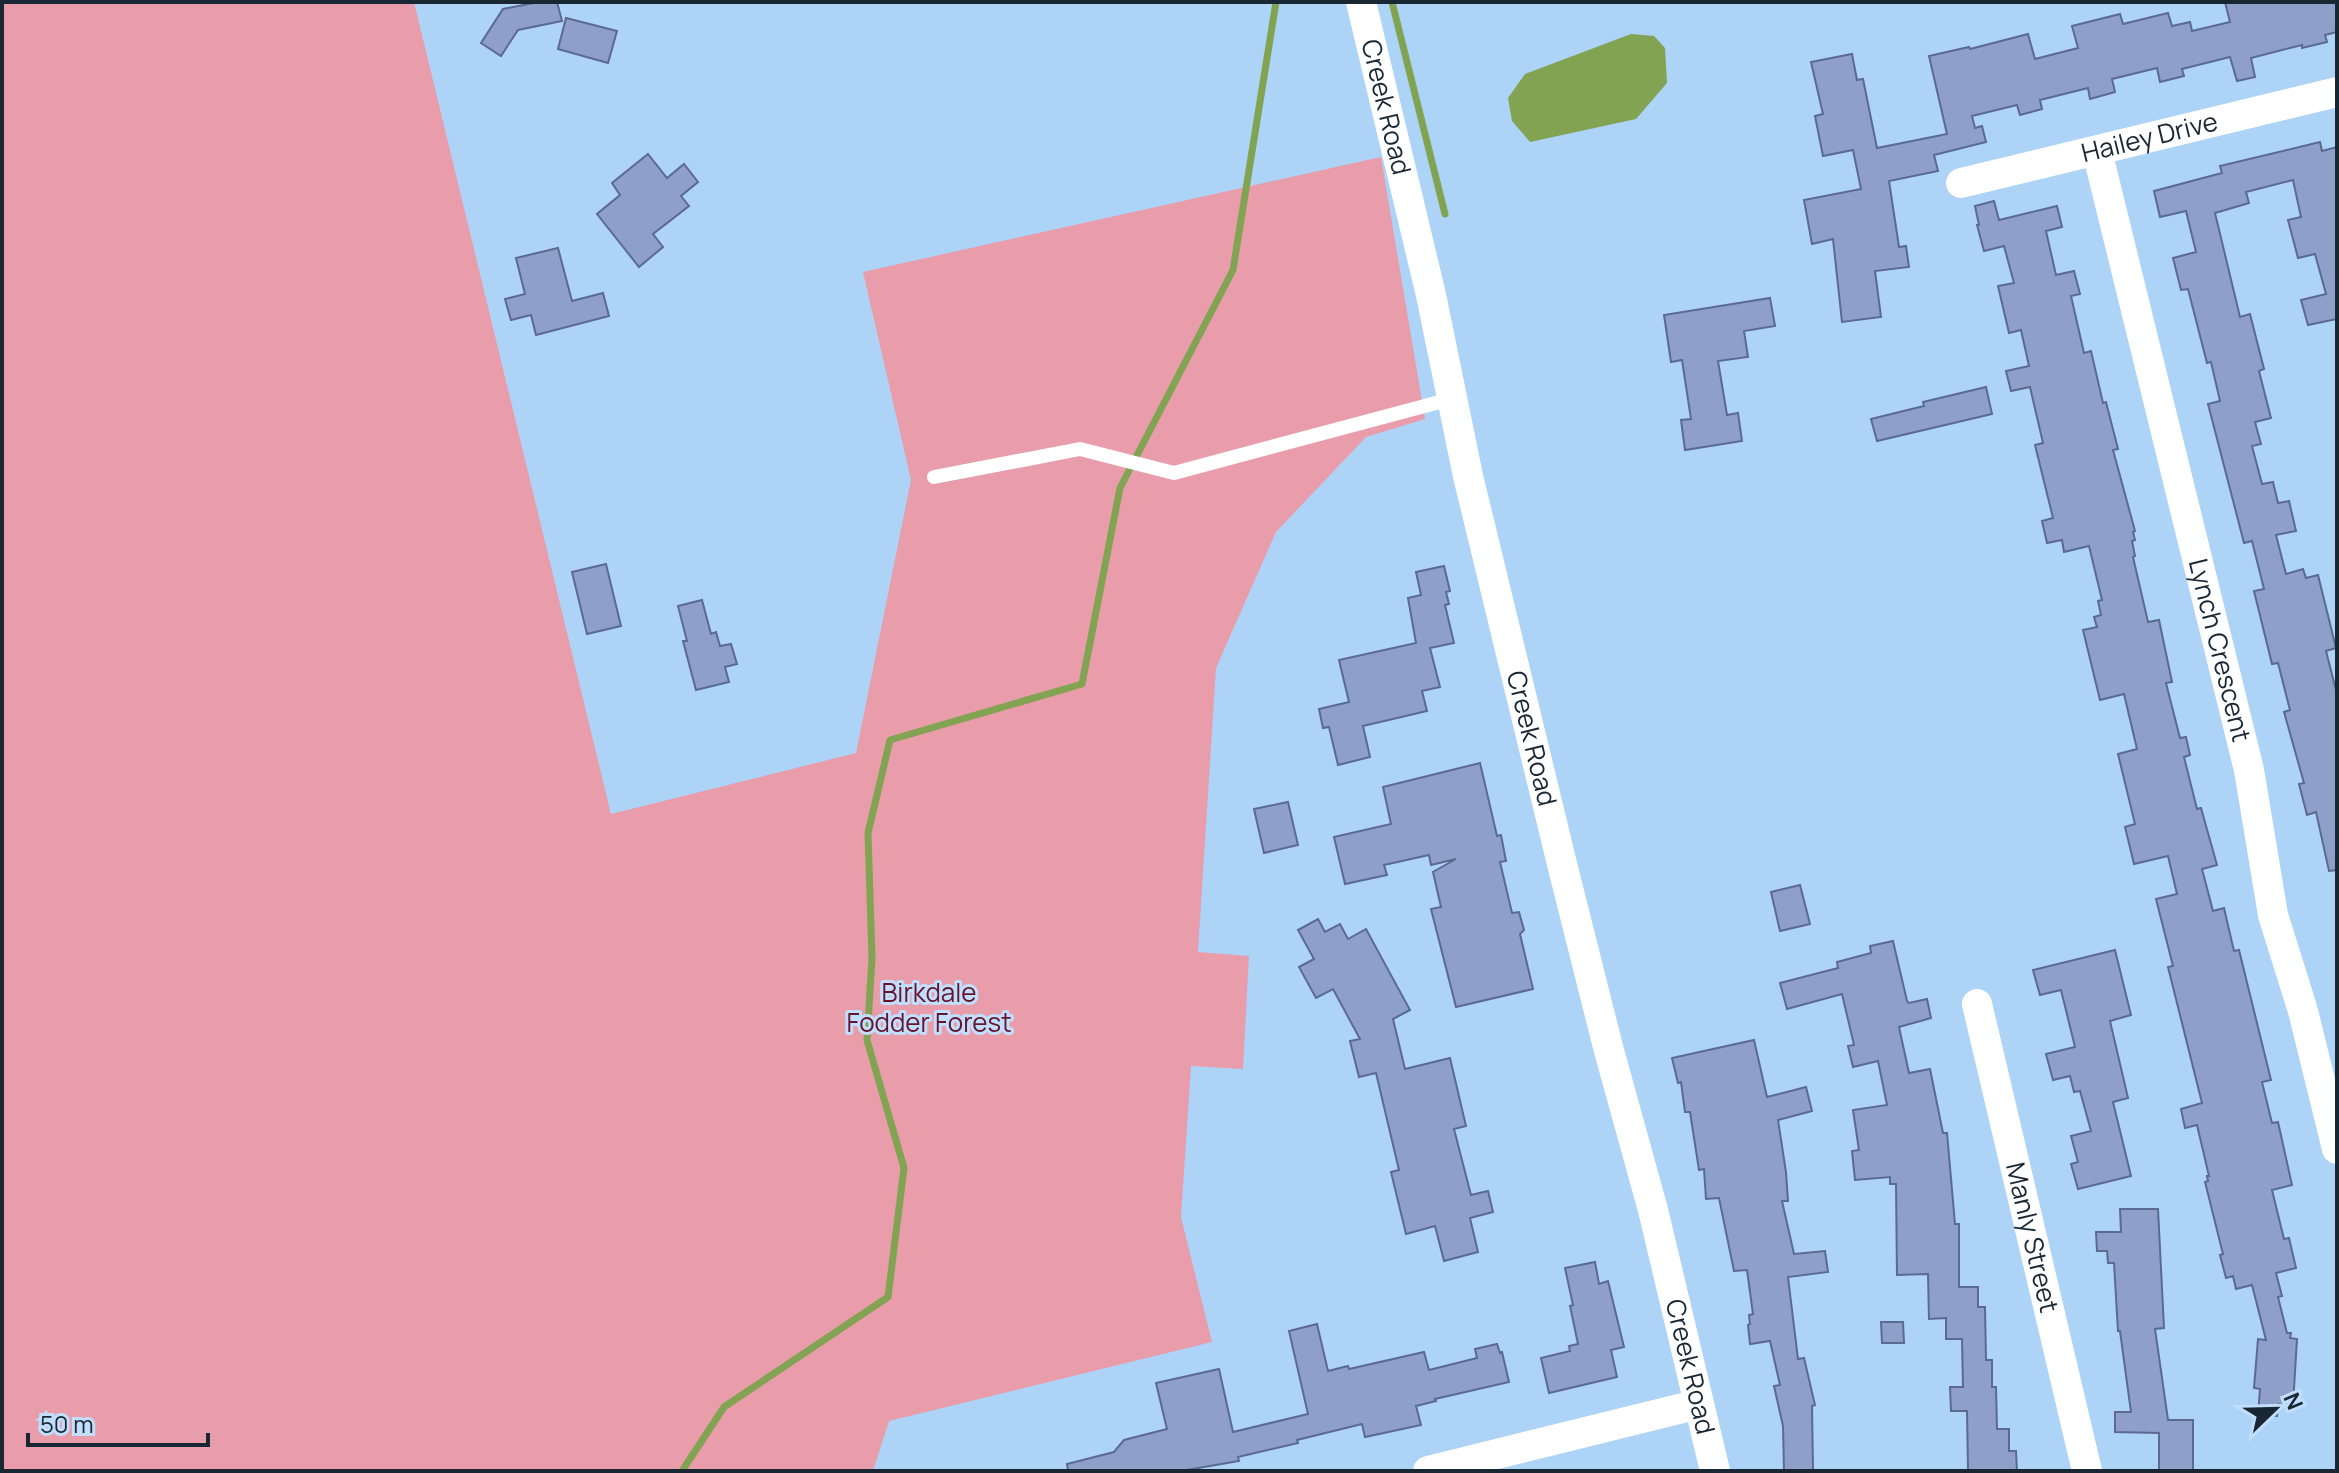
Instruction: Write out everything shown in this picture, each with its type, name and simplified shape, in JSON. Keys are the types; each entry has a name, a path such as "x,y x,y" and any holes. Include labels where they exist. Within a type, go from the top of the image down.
{"street":[{"name":"Creek Road","path":"1361,2 1425,268 1451,399 1562,864 1653,1210 1715,1471"},
{"name":"Hailey Drive","path":"1961,183 2337,92"},
{"name":"Lynch Crescent","path":"2097,151 2249,770 2273,915 2303,1011 2337,1149"},
{"name":"Manly Street","path":"1977,1004 2087,1471"},
{"path":"1428,1471 1699,1404"}],"lane":[{"path":"934,477 1080,449 1174,473 1451,399"}],"green space":[{"name":"Birkdale Fodder Forest","path":"2,2 414,2 611,814 856,753 911,480 863,272 1381,157 1425,419 1366,437 1276,532 1216,668 1198,952 1249,956 1243,1069 1191,1066 1181,1217 1212,1342 889,1421 873,1471 2,1471"}],"shaded area":[{"path":"1631,34 1654,36 1665,48 1667,83 1636,119 1530,142 1512,121 1508,98 1525,74"}],"building":[{"path":"557,2 562,21 518,30 501,56 481,43 503,9"},
{"path":"2225,2 2337,2 2337,32 2325,35 2327,42 2251,58 2255,77 2237,81 2230,57 2182,69 2184,76 2160,82 2157,68 2112,79 2115,92 2090,99 2088,88 2040,100 2042,109 2020,115 2017,105 1972,116 1975,128 1982,126 1986,142 1934,155 1938,171 1889,181 1899,247 1906,246 1909,267 1875,271 1881,317 1842,322 1833,239 1812,244 1804,200 1861,189 1853,150 1823,156 1815,116 1823,114 1811,62 1852,54 1857,80 1863,79 1877,148 1947,134 1929,56 2028,34 2035,59 2078,48 2072,26 2120,14 2123,24 2168,13 2172,26 2190,22 2192,31 2230,22"},
{"path":"566,18 617,31 608,63 558,49"},
{"path":"2320,142 2322,151 2337,147 2337,319 2308,325 2301,300 2326,294 2315,254 2298,258 2288,220 2301,217 2293,180 2246,192 2249,203 2215,213 2240,317 2250,314 2264,369 2259,371 2271,418 2255,422 2261,444 2252,446 2262,484 2273,482 2278,503 2289,501 2296,531 2276,535 2286,574 2303,569 2306,578 2318,575 2336,648 2326,651 2337,694 2337,870 2329,871 2316,812 2307,815 2299,784 2304,783 2284,712 2290,710 2278,663 2272,664 2254,591 2264,589 2252,541 2244,543 2208,404 2220,401 2211,362 2207,363 2188,289 2181,290 2173,258 2196,252 2186,211 2160,217 2154,191 2222,173 2220,166"},
{"path":"648,154 667,178 684,164 698,182 681,196 689,206 653,234 663,247 639,267 597,214 620,195 612,183"},
{"path":"1994,201 1999,220 2057,206 2062,227 2046,231 2056,275 2074,271 2080,294 2071,296 2084,353 2091,351 2118,449 2113,450 2135,531 2133,557 2148,622 2159,620 2172,682 2166,683 2180,738 2186,737 2190,755 2184,757 2197,809 2201,808 2217,865 2202,869 2213,911 2224,908 2234,951 2239,950 2271,1080 2262,1082 2272,1123 2278,1122 2292,1185 2272,1190 2284,1239 2289,1238 2296,1268 2276,1273 2287,1333 2291,1333 2290,1338 2297,1339 2293,1405 2278,1404 2277,1416 2258,1415 2260,1389 2254,1388 2258,1339 2266,1340 2252,1285 2236,1289 2233,1276 2226,1278 2205,1182 2209,1176 2197,1125 2185,1128 2181,1109 2202,1103 2168,967 2173,966 2156,899 2177,894 2168,856 2134,864 2125,827 2135,824 2118,754 2137,749 2124,694 2100,700 2083,630 2097,627 2094,617 2101,615 2098,601 2102,600 2089,546 2064,552 2062,540 2047,543 2042,521 2053,518 2035,445 2043,443 2030,387 2011,391 2006,371 2029,366 2021,330 2009,333 1998,286 2014,283 2004,246 1984,251 1977,225 1975,206"},
{"path":"558,248 572,301 603,293 609,316 536,335 531,315 511,320 505,299 525,294 516,258"},
{"path":"1770,298 1775,326 1744,331 1748,357 1718,361 1727,415 1738,413 1742,441 1685,450 1681,420 1691,419 1682,360 1671,362 1664,315"},
{"path":"1986,387 1992,414 1877,441 1871,419 1924,406 1923,402"},
{"path":"606,564 621,626 587,634 572,572"},
{"path":"1444,566 1450,591 1446,592 1449,604 1445,605 1454,643 1430,648 1440,687 1422,691 1427,711 1363,726 1370,757 1338,765 1329,727 1323,728 1319,709 1349,702 1339,660 1416,643 1408,598 1421,595 1416,572"},
{"path":"702,600 711,634 716,632 720,646 731,644 737,664 725,667 729,682 696,690 683,641 687,641 678,606"},
{"path":"1480,763 1497,836 1501,835 1506,861 1500,862 1512,913 1519,912 1524,930 1520,934 1533,989 1456,1007 1431,909 1441,907 1433,872 1456,859 1431,865 1429,855 1384,865 1387,875 1345,884 1334,837 1391,824 1383,787"},
{"path":"1288,802 1298,845 1264,853 1254,809"},
{"path":"1800,885 1810,924 1780,931 1771,892"},
{"path":"1318,919 1325,932 1340,924 1348,939 1366,929 1410,1010 1393,1019 1405,1069 1450,1058 1466,1126 1454,1129 1471,1195 1488,1191 1493,1212 1470,1218 1478,1252 1444,1261 1435,1226 1406,1234 1391,1172 1399,1170 1376,1073 1359,1077 1350,1041 1360,1039 1333,989 1316,998 1299,967 1314,959 1298,930"},
{"path":"1893,941 1907,1001 1927,999 1931,1018 1899,1027 1909,1073 1930,1069 1943,1133 1947,1133 1955,1224 1959,1224 1959,1287 1978,1287 1978,1307 1985,1307 1986,1360 1992,1360 1997,1429 2009,1429 2009,1451 2016,1451 2017,1471 1968,1471 1967,1411 1951,1411 1950,1387 1963,1387 1962,1339 1946,1339 1946,1318 1929,1319 1928,1274 1897,1275 1896,1184 1890,1184 1890,1177 1855,1180 1852,1151 1859,1150 1853,1110 1887,1105 1878,1061 1853,1067 1848,1046 1854,1045 1842,994 1787,1009 1780,983 1838,968 1837,962 1871,953 1870,946"},
{"path":"2115,950 2131,1015 2110,1021 2128,1098 2113,1102 2131,1176 2078,1189 2071,1164 2078,1162 2071,1136 2091,1131 2080,1091 2074,1092 2070,1076 2053,1080 2046,1054 2075,1047 2061,990 2040,995 2033,970"},
{"path":"1754,1040 1767,1097 1806,1087 1812,1111 1778,1120 1788,1201 1782,1201 1794,1254 1825,1251 1828,1272 1788,1277 1798,1359 1804,1358 1815,1405 1812,1406 1813,1471 1784,1471 1783,1426 1774,1386 1780,1385 1770,1341 1750,1344 1749,1315 1753,1314 1747,1270 1734,1271 1719,1198 1706,1199 1704,1169 1699,1170 1690,1112 1685,1112 1681,1082 1678,1083 1672,1058"},
{"path":"2120,1209 2158,1209 2164,1328 2155,1329 2168,1420 2193,1420 2193,1471 2159,1471 2159,1433 2115,1432 2115,1412 2131,1412 2118,1331 2114,1263 2108,1263 2107,1251 2097,1251 2096,1232 2121,1232"},
{"path":"1595,1262 1599,1284 1608,1281 1624,1347 1611,1350 1617,1377 1549,1393 1541,1358 1570,1351 1569,1346 1578,1344 1565,1268"},
{"path":"1881,1322 1903,1322 1904,1343 1882,1343"},
{"path":"1317,1324 1328,1371 1424,1352 1429,1370 1477,1358 1475,1349 1497,1344 1509,1382 1416,1406 1421,1425 1365,1437 1362,1424 1238,1457 1239,1461 1181,1471 1068,1471 1067,1464 1114,1452 1124,1440 1167,1429 1156,1383 1219,1369 1233,1432 1308,1414 1289,1331"}],"waterway":[{"path":"682,1471 724,1407 888,1297 904,1168 867,1040 872,958 868,833 890,740 1082,684 1120,488 1233,270 1276,2"},
{"path":"1392,2 1445,214"}]}
